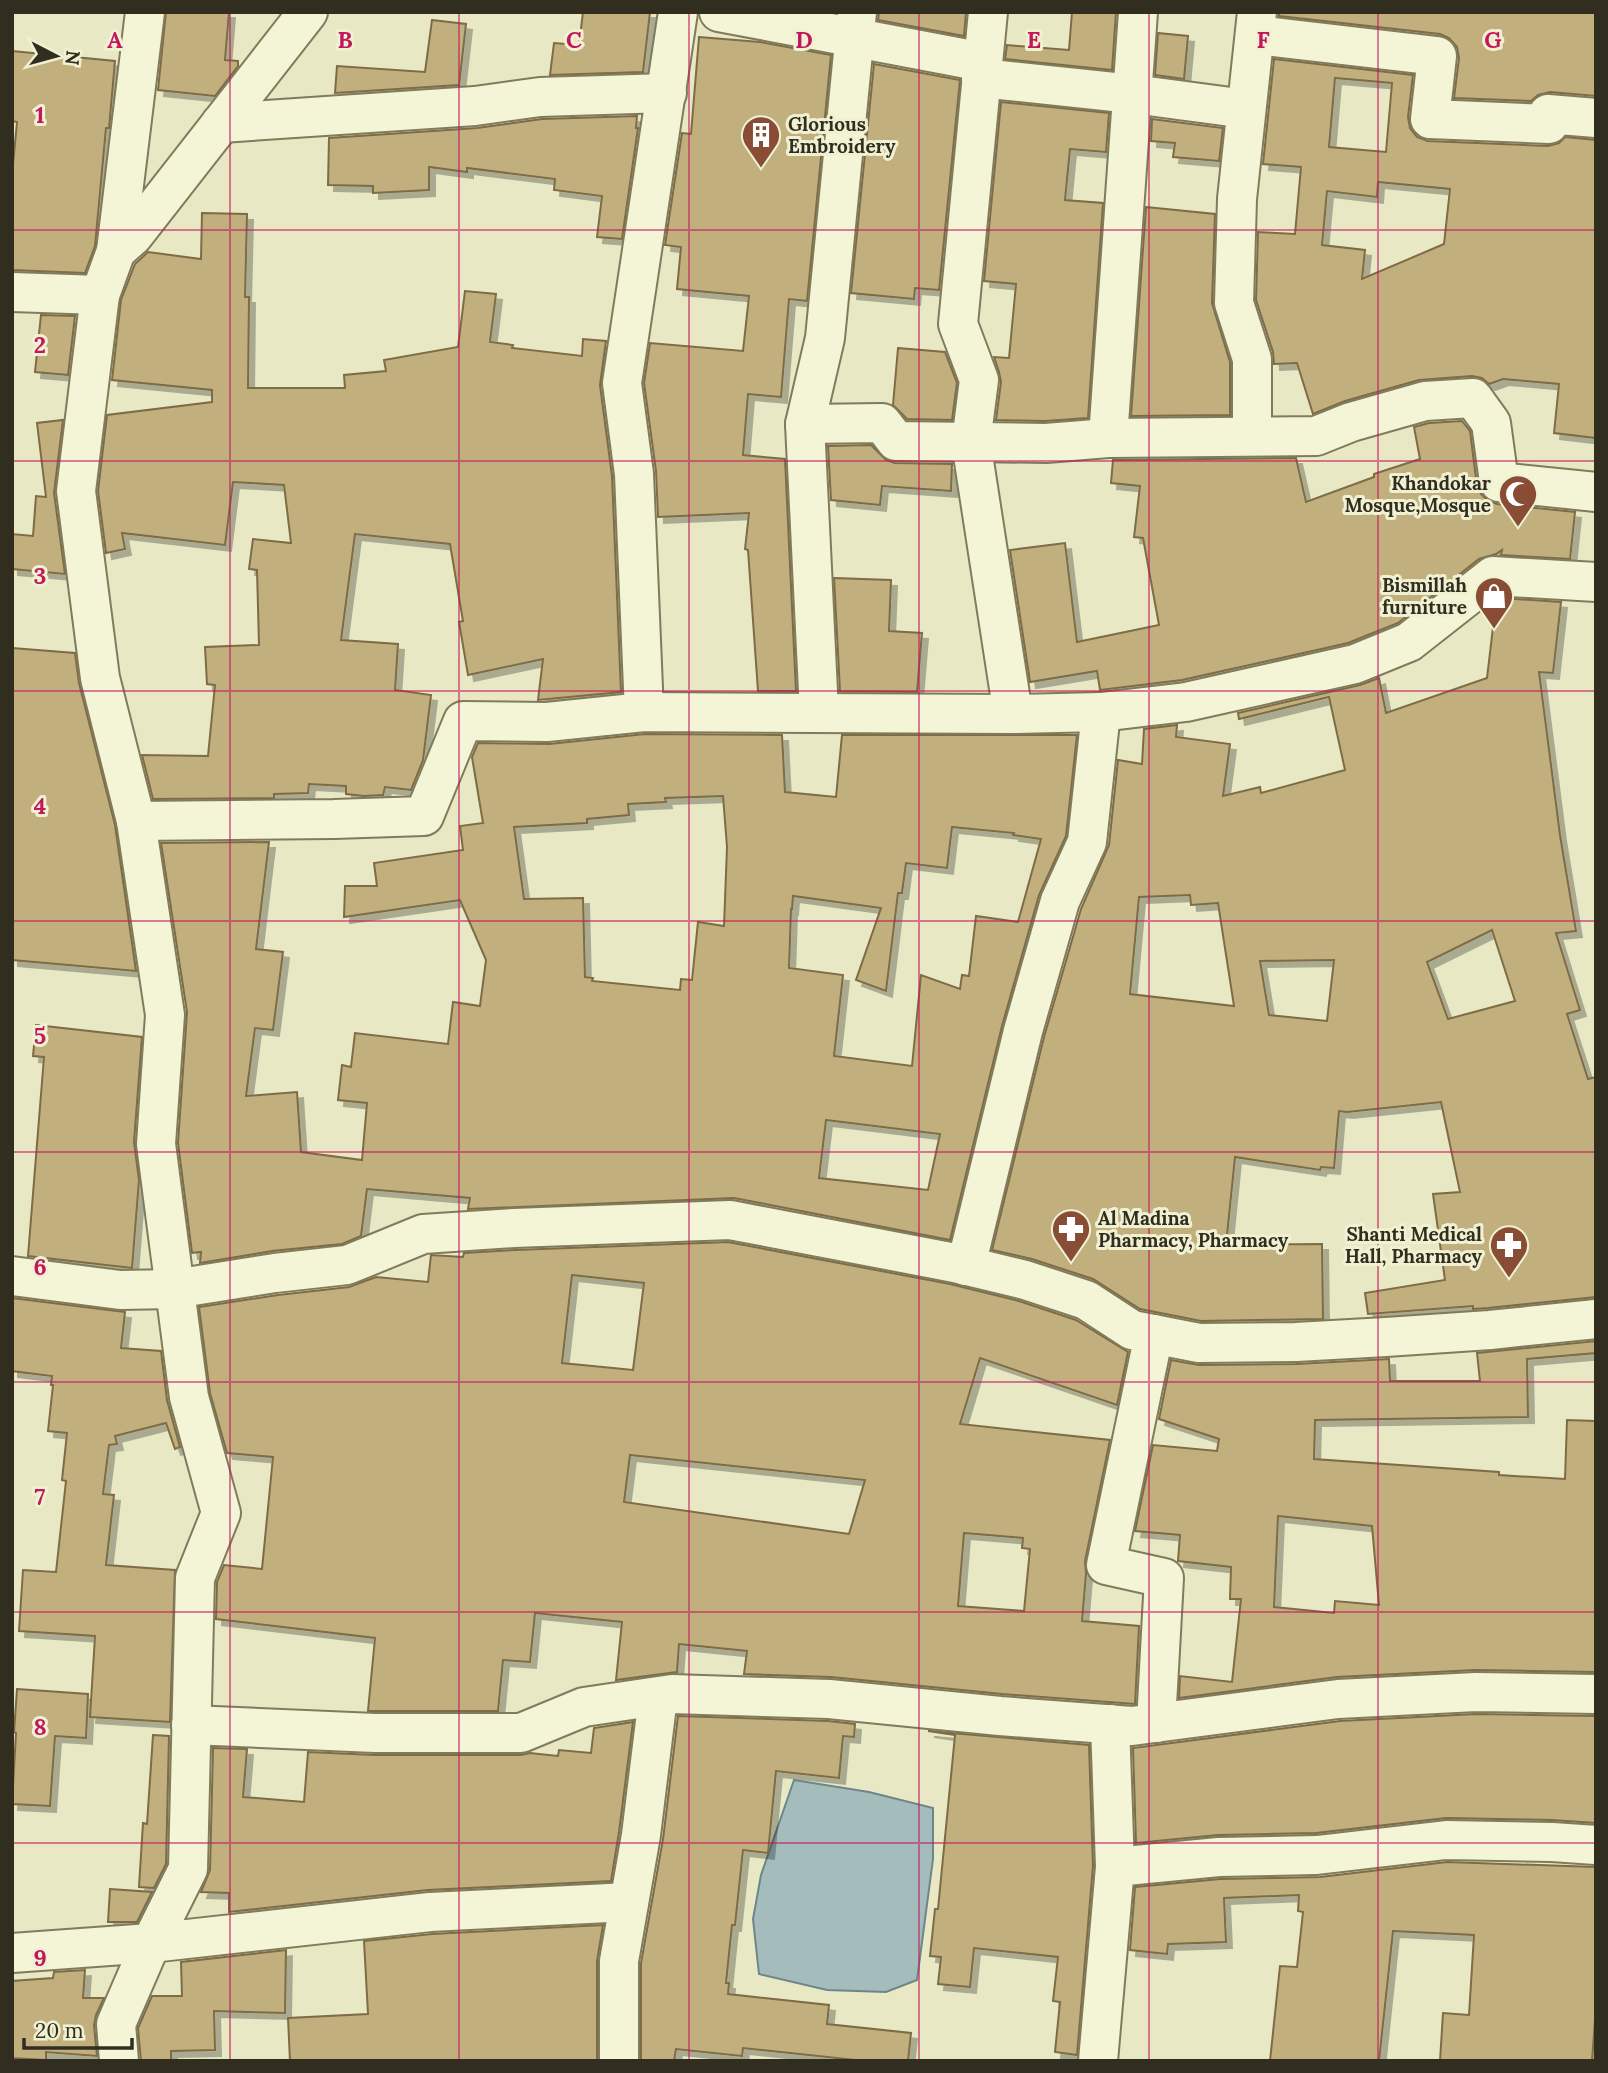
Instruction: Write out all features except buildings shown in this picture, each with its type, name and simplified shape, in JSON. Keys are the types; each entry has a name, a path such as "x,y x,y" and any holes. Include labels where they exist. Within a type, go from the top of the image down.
{"street":[{"path":"120,2061 116,2024 151,1943 188,1869 195,1578 221,1513 189,1397 156,1144 165,1015 136,821 100,678 76,491 100,295 116,251 145,12"},
{"path":"116,251 133,236 308,12"},
{"path":"644,712 634,474 622,383 678,12"},
{"path":"719,12 855,25 982,70 1246,109"},
{"path":"988,12 958,324 979,380 971,442 1013,715"},
{"path":"1108,438 1138,12"},
{"path":"1252,436 1252,359 1234,303 1237,199 1256,24 1437,56 1430,119 1549,124 1548,114 1596,118"},
{"path":"819,712 805,424 825,338 855,25"},
{"path":"221,123 475,106 540,97 667,93"},
{"path":"12,292 100,295"},
{"path":"805,424 882,424 896,441 1046,443 1108,438 1317,436 1351,422 1425,401 1473,398 1491,424 1499,482 1596,492"},
{"path":"136,821 424,816 463,721 547,722 644,712 1013,715 1101,712 1186,702 1355,664 1409,642 1493,576 1596,582"},
{"path":"966,1266 1023,1031 1052,927 1060,901 1087,842 1101,712"},
{"path":"12,1276 120,1290 174,1289 347,1265 423,1234 730,1220 1026,1280 1086,1300 1132,1330 1199,1343 1296,1342 1490,1330 1596,1319"},
{"path":"1154,1334 1106,1565 1164,1578 1156,1723"},
{"path":"191,1725 375,1733 521,1733 584,1707 672,1694 829,1699 1132,1726 1338,1699 1476,1692 1596,1694"},
{"path":"619,2061 619,1961 641,1835 658,1697"},
{"path":"1098,2061 1115,1867 1110,1724"},
{"path":"1115,1867 1219,1857 1317,1855 1446,1840 1596,1845"},
{"path":"12,1953 151,1943 430,1912 629,1902"}],"water":[{"path":"794,1780 869,1792 933,1808 933,1859 917,1980 886,1992 827,1990 759,1974 753,1919 761,1875"}],"place":[{"name":"Glorious Embroidery","path":"761,169"},
{"name":"Khandokar Mosque,Mosque","path":"1518,528"},
{"name":"Bismillah furniture","path":"1494,630"},
{"name":"Al Madina Pharmacy, Pharmacy","path":"1071,1263"},
{"name":"Shanti Medical Hall, Pharmacy","path":"1509,1279"}]}
